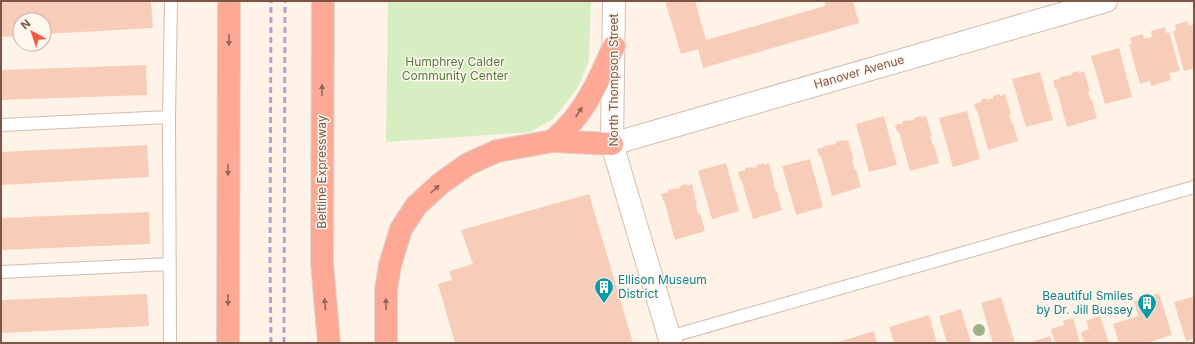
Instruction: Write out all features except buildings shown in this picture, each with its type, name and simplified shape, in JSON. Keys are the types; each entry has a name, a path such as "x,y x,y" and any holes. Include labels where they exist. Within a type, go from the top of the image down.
{"highway":[{"path":"228,343 229,1"},
{"name":"Beltline Expressway","path":"323,1 322,262 329,343"},
{"path":"553,141 575,118 590,95 605,68 614,46"},
{"path":"386,343 386,290 390,265 401,229 416,206 440,184 468,164 497,151 553,141 612,144"}],"street":[{"name":"North Thompson Street","path":"614,1 612,144 670,340"},
{"name":"Hanover Avenue","path":"612,144 1106,1"}],"lane":[{"path":"170,343 169,117 171,1"},
{"path":"1,125 169,117"},
{"path":"670,340 1194,186"},
{"path":"1,272 170,264"}],"green space":[{"name":"Humphrey Calder Community Center","path":"388,1 591,1 589,61 577,89 553,119 530,132 386,142"}],"railway":[{"path":"271,1 271,343"},
{"path":"284,343 285,1"}],"place":[{"name":"Ellison Museum District","path":"604,304"},
{"name":"Beautiful Smiles by Dr. Jill Bussey","path":"1147,320"}]}
